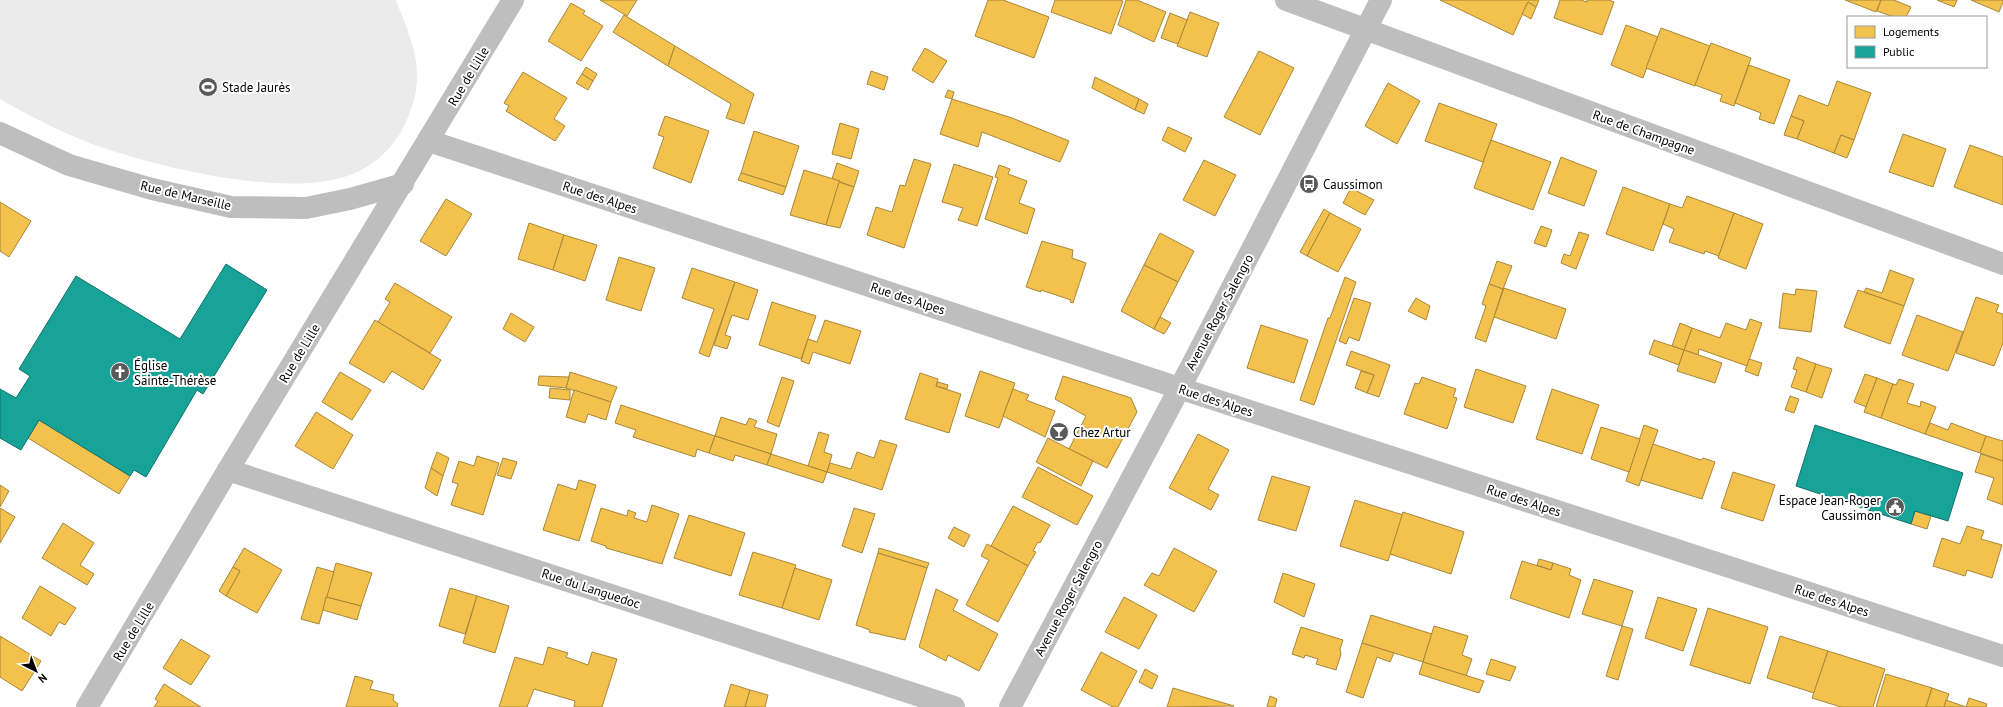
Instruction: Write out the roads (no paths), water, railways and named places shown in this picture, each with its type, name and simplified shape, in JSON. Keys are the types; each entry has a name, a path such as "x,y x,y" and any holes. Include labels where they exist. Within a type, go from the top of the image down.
{"street":[{"name":"Rue de Lille","path":"87,707 228,470 514,0"},
{"name":"Rue de Champagne","path":"1286,0 2003,264"},
{"name":"Avenue Roger Salengro","path":"1010,707 1179,388 1381,0"},
{"name":"Rue de Marseille","path":"0,133 69,165 152,189 231,207 306,208 350,199 403,184"},
{"name":"Rue des Alpes","path":"429,141 1179,388 2003,656"},
{"name":"Rue du Languedoc","path":"228,470 954,707"}],"place":[{"name":"Stade Jaurès","path":"208,87"},
{"name":"Caussimon","path":"1309,184"},
{"name":"Église Sainte-Thérèse","path":"120,372"},
{"name":"Chez Artur","path":"1059,432"},
{"name":"Espace Jean-Roger Caussimon","path":"1895,507"}]}
